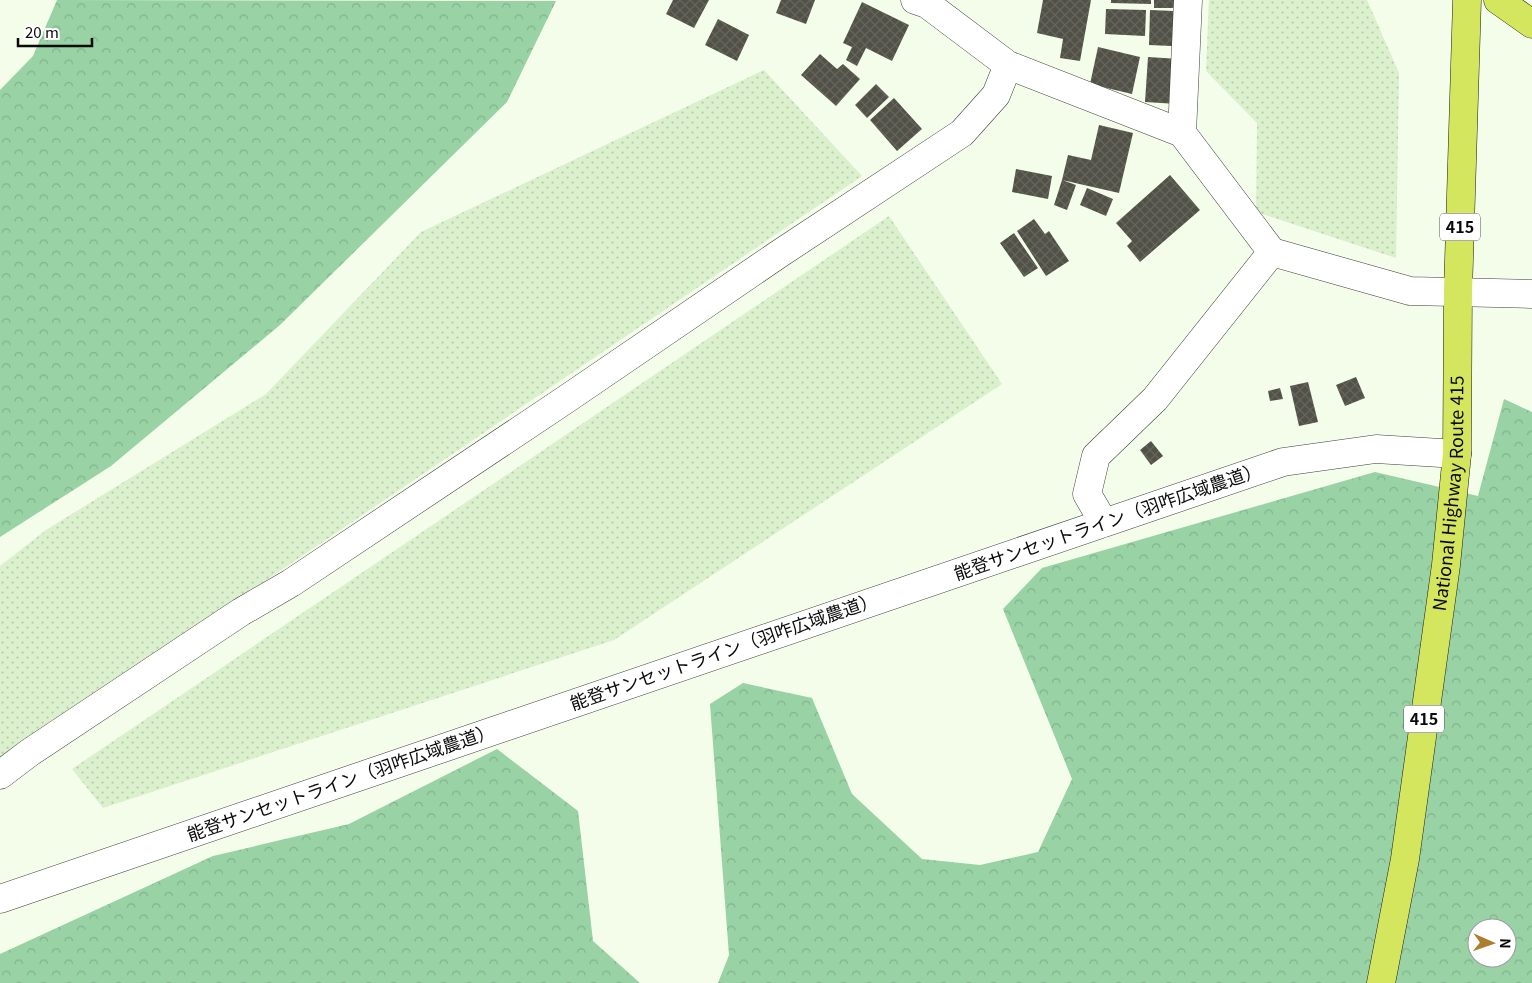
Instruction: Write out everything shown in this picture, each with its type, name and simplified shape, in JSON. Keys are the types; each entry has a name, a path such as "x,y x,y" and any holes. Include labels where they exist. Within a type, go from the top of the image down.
{"highway":[{"name":"National Highway Route 415","path":"1381,983 1405,859 1446,566 1457,454 1458,292 1467,0"},
{"path":"1498,0 1532,24"}],"street":[{"path":"915,0 927,4 1008,65 1182,134 1272,252 1410,291 1532,294"},
{"path":"1182,134 1188,0"},
{"path":"0,775 45,742 241,612 291,583 962,133 996,95 1008,65"},
{"path":"1104,523 1087,494 1096,456 1155,399 1272,252"},
{"name":"能登サンセットライン（羽咋広域農道）","path":"0,899 1283,462 1376,449 1457,454"}],"green space":[{"path":"57,0 556,1 507,102 280,325 111,466 0,537 0,90 33,56"},
{"path":"1209,0 1367,0 1399,73 1396,258 1256,212 1257,123 1206,71"},
{"path":"764,70 862,176 0,761 0,566 46,530 266,394 421,232"},
{"path":"889,216 1002,384 614,640 103,808 72,769"},
{"path":"1504,399 1532,412 1532,983 718,983 729,955 710,704 743,683 812,698 852,794 922,859 980,865 1038,852 1072,779 1003,609 1042,568 1375,472 1478,496"},
{"path":"497,749 578,811 593,941 640,983 0,983 0,954 213,856 349,824"}],"building":[{"path":"673,0 709,0 694,28 666,14"},
{"path":"781,0 815,0 806,24 776,13"},
{"path":"1043,0 1091,0 1080,61 1060,58 1063,39 1037,33"},
{"path":"1111,0 1151,0 1151,4 1111,3"},
{"path":"1154,0 1175,0 1175,8 1154,8"},
{"path":"862,2 909,25 892,61 866,48 857,66 846,60 852,47 843,43"},
{"path":"1106,9 1146,10 1145,36 1105,34"},
{"path":"1150,10 1174,11 1172,46 1149,45"},
{"path":"718,19 749,35 737,61 705,45"},
{"path":"1098,47 1140,57 1132,94 1090,84"},
{"path":"820,54 837,69 843,64 860,79 836,106 801,75"},
{"path":"1148,57 1180,59 1177,104 1145,102"},
{"path":"876,84 889,97 867,118 855,105"},
{"path":"894,98 922,129 897,151 870,120"},
{"path":"1099,125 1133,133 1119,193 1062,180 1068,155 1091,160"},
{"path":"1016,169 1052,176 1048,199 1012,192"},
{"path":"1170,175 1200,210 1140,262 1127,246 1132,241 1116,223"},
{"path":"1062,180 1076,185 1067,210 1054,205"},
{"path":"1087,188 1113,199 1106,216 1080,205"},
{"path":"1034,219 1045,234 1049,231 1069,261 1046,276 1017,231"},
{"path":"1014,233 1038,268 1024,277 1000,243"},
{"path":"1356,377 1365,398 1345,406 1336,385"},
{"path":"1308,382 1318,422 1299,426 1290,386"},
{"path":"1280,388 1283,399 1270,401 1268,391"},
{"path":"1151,441 1163,456 1151,465 1140,450"}]}
